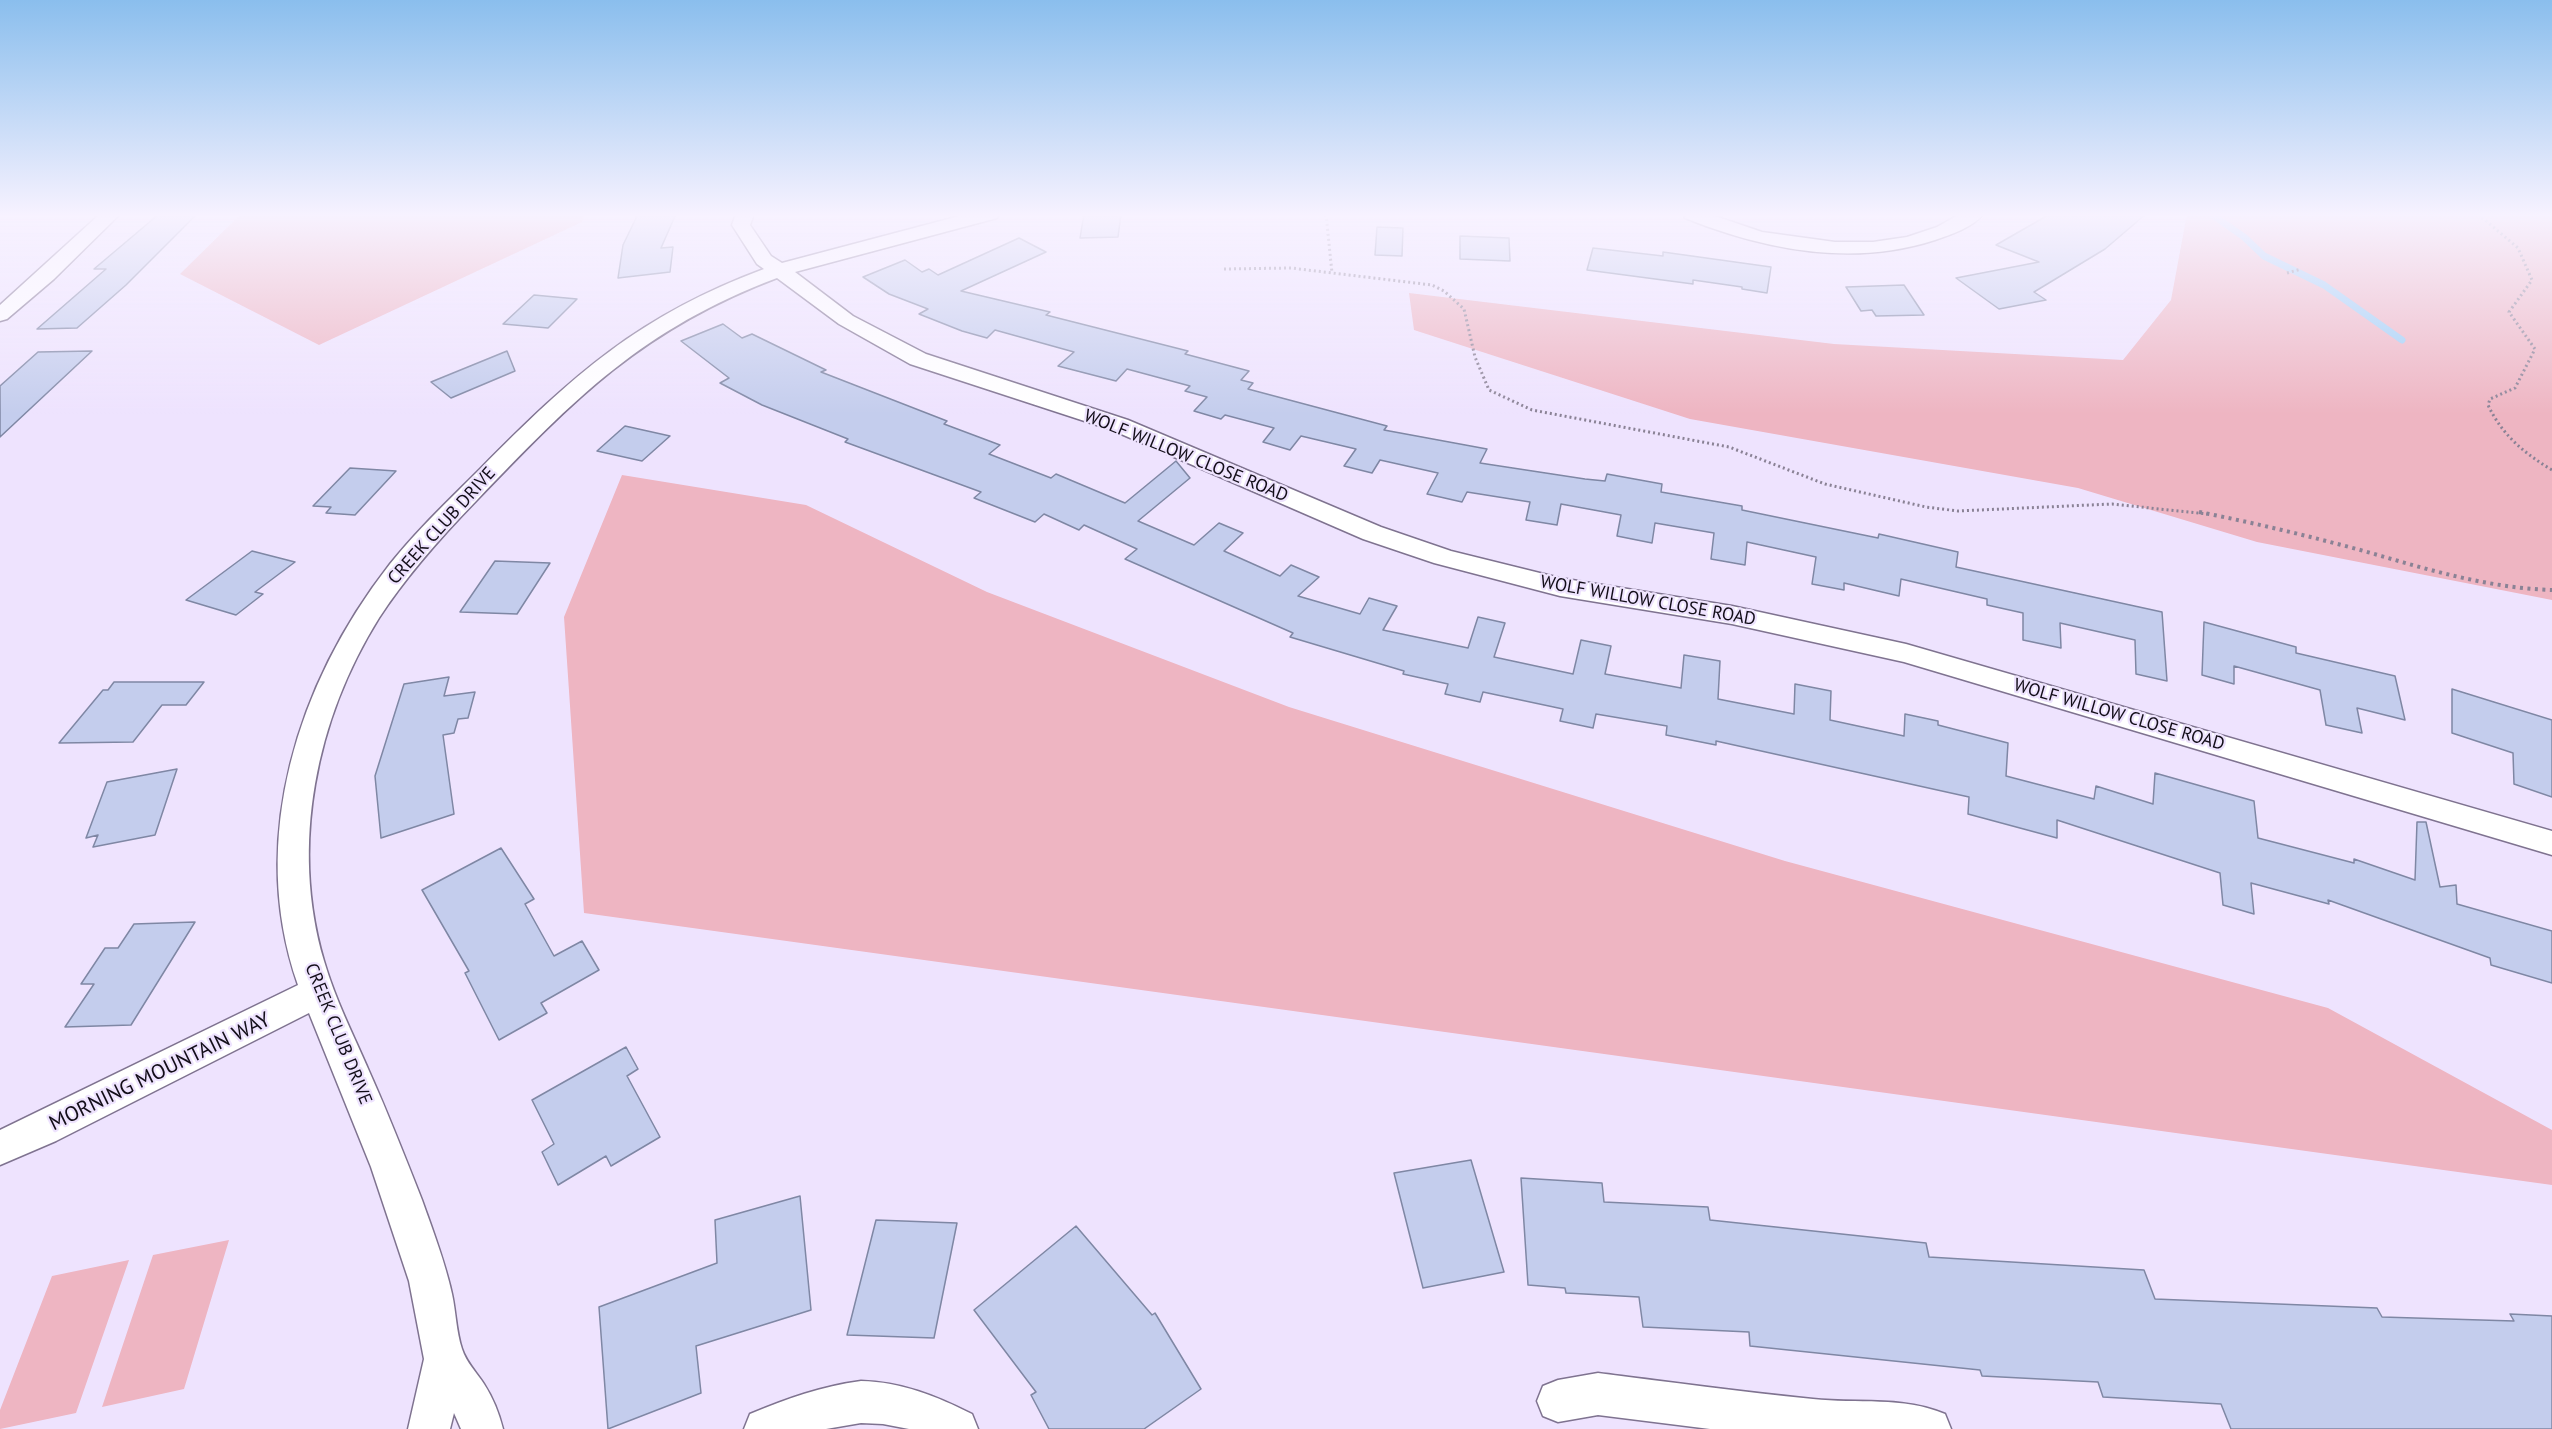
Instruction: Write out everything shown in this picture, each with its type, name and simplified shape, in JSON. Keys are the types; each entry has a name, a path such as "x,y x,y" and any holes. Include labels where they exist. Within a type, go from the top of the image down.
{"street":[{"path":"0,315 40,281"},
{"name":"CREEK CLUB DRIVE","path":"482,1429 479,1416 445,1359 431,1287 404,1203 367,1107 318,992 305,948 292,865 292,824 305,754 321,701 347,646 371,609 427,538 584,378 659,324 704,301 753,281"},
{"name":"WOLF WILLOW CLOSE ROAD","path":"793,281 846,320 918,359 1120,425 1372,533 1443,557 1560,586 1732,615 1906,654 2552,843"},
{"name":"MORNING MOUNTAIN WAY","path":"0,1148 43,1130 318,992"},
{"name":"CREEK CLUB DRIVE","path":"429,1429 445,1359"},
{"path":"1558,1401 1598,1394 1816,1421 1900,1424 1930,1429"},
{"path":"765,1429 815,1408 846,1402 881,1402 908,1407 940,1419 957,1429"}],"path":[{"path":"1406,281 1419,282 1444,291 1464,309 1475,357 1489,390 1532,410 1729,447 1825,484 1926,507 1958,511 2112,504 2198,512 2279,528 2468,580 2522,589 2552,590"},
{"path":"2532,281 2529,287 2512,302 2510,312 2535,350 2515,388 2490,399 2488,405 2493,420 2508,440 2525,454 2552,470"}],"shaded area":[{"path":"193,281 457,281 319,345"},
{"path":"2175,281 2552,281 2552,600 2257,542 2078,488 1690,419 1414,330 1409,293 1834,344 2123,360 2171,300"},
{"path":"622,475 806,505 987,592 1289,707 1785,861 2328,1008 2552,1130 2552,1185 584,913 564,617"},
{"path":"229,1240 184,1389 102,1407 153,1255"},
{"path":"129,1260 76,1413 0,1429 0,1410 52,1276"}],"building":[{"path":"93,281 130,281 77,328 37,329"},
{"path":"869,281 983,281 961,291 1050,312 1046,315 1188,351 1185,354 1249,371 1241,380 1253,383 1248,389 1387,426 1384,430 1487,449 1480,463 1585,479 1605,481 1607,474 1662,484 1661,492 1742,506 1742,510 1878,538 1879,534 1958,552 1956,567 2162,612 2167,681 2136,674 2135,640 2060,623 2061,648 2023,640 2023,613 1987,605 1987,599 1901,579 1899,596 1844,583 1844,590 1812,584 1816,557 1747,542 1745,565 1711,559 1714,533 1655,523 1652,543 1617,536 1621,515 1561,504 1557,525 1526,520 1530,502 1467,492 1462,502 1427,494 1438,473 1380,460 1372,473 1344,466 1356,449 1301,436 1290,450 1263,442 1274,428 1225,415 1221,419 1194,411 1207,397 1185,391 1190,386 1127,369 1116,381 1058,366 1074,352 995,330 987,338 962,331 919,314 928,309 889,294"},
{"path":"1668,281 1693,281 1693,284"},
{"path":"1698,281 1769,281 1767,293 1742,289 1742,287"},
{"path":"1960,281 2053,281 2034,292 2046,300 1999,309"},
{"path":"1904,285 1924,315 1876,316 1872,310 1861,311 1846,287"},
{"path":"534,295 577,299 548,328 503,324"},
{"path":"723,324 742,338 752,334 826,370 821,372 947,421 944,424 1000,445 989,454 1051,478 1056,474 1125,503 1176,461 1190,478 1138,521 1194,545 1219,523 1243,533 1224,551 1280,576 1291,565 1319,577 1298,596 1360,614 1369,598 1397,606 1383,630 1468,648 1478,617 1505,623 1494,657 1573,674 1581,640 1611,646 1605,674 1681,688 1684,655 1720,661 1718,699 1794,714 1795,684 1831,691 1830,720 1904,736 1905,714 1938,721 1938,725 2008,743 2006,776 2094,799 2096,786 2153,804 2155,773 2254,801 2258,838 2354,863 2354,859 2415,880 2417,822 2426,822 2440,887 2456,885 2457,904 2552,931 2552,983 2491,965 2490,958 2328,900 2329,904 2251,883 2254,914 2223,905 2220,873 2057,820 2057,838 1968,814 1969,797 1716,741 1716,745 1666,735 1667,726 1596,714 1593,728 1560,721 1563,709 1483,692 1480,702 1445,694 1448,684 1403,674 1404,671 1290,637 1293,633 1125,559 1137,549 1084,525 1079,530 1044,514 1035,522 974,498 981,492 845,442 848,439 762,405 720,383 729,378 681,341"},
{"path":"92,351 0,437 0,386 38,352"},
{"path":"507,351 515,371 451,398 431,382"},
{"path":"625,426 670,436 642,461 597,451"},
{"path":"350,468 396,471 355,515 326,513 331,507 313,506"},
{"path":"252,551 295,562 255,592 263,594 236,615 186,600"},
{"path":"495,561 550,563 517,614 460,612"},
{"path":"2204,622 2296,647 2296,653 2395,676 2405,720 2357,708 2362,733 2326,725 2320,690 2234,666 2234,684 2202,675"},
{"path":"449,677 444,696 475,692 468,718 458,719 454,733 443,735 454,814 381,838 375,776 404,684"},
{"path":"114,682 204,682 186,705 162,705 133,742 59,743 103,690 108,690"},
{"path":"2452,689 2552,720 2552,797 2514,784 2513,753 2452,733"},
{"path":"177,769 155,835 93,847 98,835 86,838 107,782"},
{"path":"501,848 534,899 525,904 554,956 582,941 599,970 541,1003 547,1013 499,1040 465,973 469,971 422,890"},
{"path":"195,922 131,1025 65,1027 94,984 81,984 105,948 118,948 134,924"},
{"path":"626,1047 638,1069 627,1076 660,1137 611,1166 606,1156 558,1185 542,1152 554,1144 532,1100"},
{"path":"1471,1160 1504,1272 1423,1288 1394,1173"},
{"path":"1521,1178 1602,1183 1604,1202 1708,1207 1710,1220 1926,1243 1929,1257 2144,1270 2155,1299 2377,1308 2382,1317 2514,1321 2510,1314 2552,1316 2552,1429 2231,1429 2221,1404 2103,1397 2098,1382 1982,1376 1980,1370 1750,1346 1749,1332 1643,1327 1639,1297 1566,1293 1565,1288 1528,1285"},
{"path":"800,1196 811,1310 696,1346 701,1393 608,1429 599,1307 717,1263 715,1220"},
{"path":"876,1220 957,1223 934,1338 847,1335"},
{"path":"1076,1226 1152,1315 1155,1313 1201,1389 1144,1429 1049,1429 1031,1395 1036,1392 974,1310"}],"waterway":[{"path":"2315,281 2402,340"}]}
